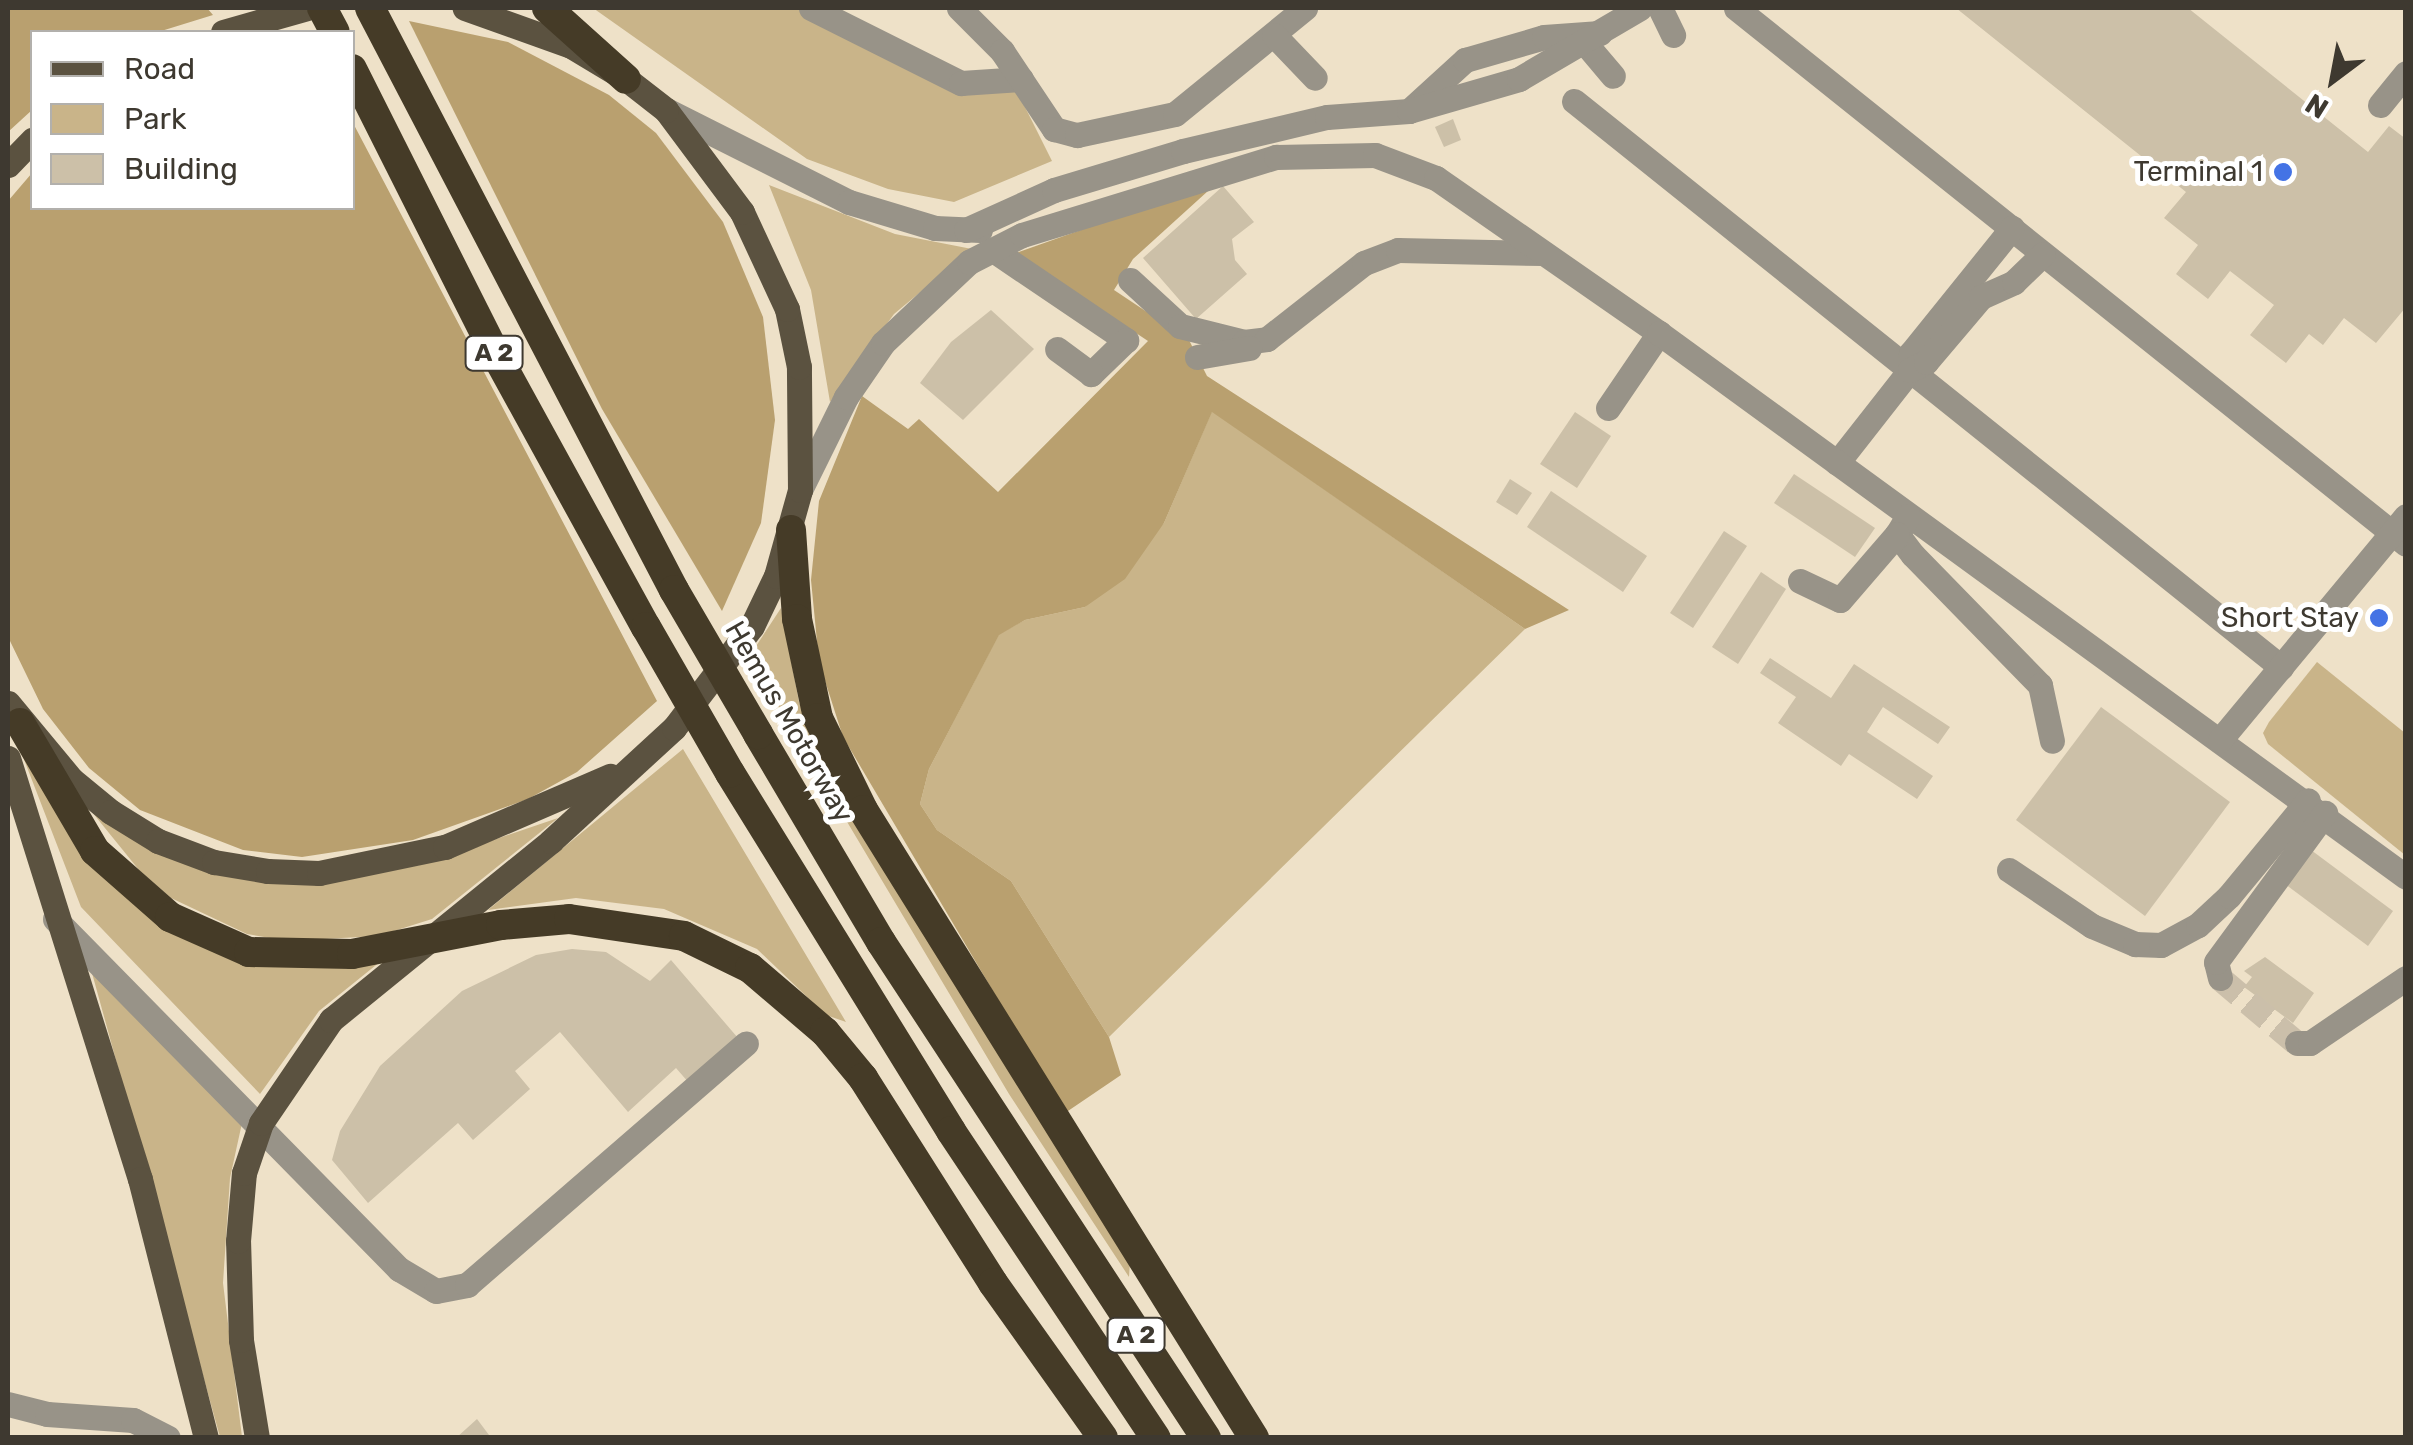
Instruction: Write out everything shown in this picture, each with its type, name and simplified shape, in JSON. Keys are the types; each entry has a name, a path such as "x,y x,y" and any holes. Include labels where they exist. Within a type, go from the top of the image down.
{"highway":[{"path":"322,8 334,30"},
{"name":"Hemus Motorway","path":"370,8 674,590 758,734 881,942 1206,1438"},
{"path":"547,8 626,80"},
{"name":"A 2","path":"355,75 494,352 730,773 940,1115 1156,1438"},
{"path":"791,530 797,619 818,718 862,810 1254,1438"},
{"path":"14,713 95,850 170,917 248,952 299,958 501,924 614,921 684,936 784,991 863,1078 993,1283 1103,1438"}],"main road":[{"path":"230,30 306,8"},
{"path":"257,1438 241,1340 238,1241 244,1173 261,1123 332,1020 425,939 551,841 674,728 752,626 791,530 800,490 799,368 787,308 742,212 666,110 626,80 571,46 465,8"},
{"path":"8,166 30,142"},
{"path":"14,713 72,780 158,841 214,862 268,871 319,873 445,847 633,766"},
{"path":"8,758 52,915 140,1179 206,1438"}],"street":[{"path":"811,8 961,83 1020,80"},
{"path":"959,8 1020,80 1044,118 1063,134 1148,124 1203,94 1305,8"},
{"path":"666,110 848,202 935,228 966,230 1051,176 1327,118 1410,111 1465,60 1544,37 1592,38 1640,8"},
{"path":"1660,8 1673,35"},
{"path":"1736,8 2401,531 2220,740"},
{"path":"1274,35 1316,78"},
{"path":"1592,38 1613,76"},
{"path":"2380,105 2406,73"},
{"path":"1574,101 2281,667"},
{"path":"800,490 846,397 883,343 934,288 993,250 1183,183 1276,157 1361,153 1436,178 1659,333 1836,464 1903,525 2040,685 2052,741"},
{"path":"1910,370 1911,353 2012,228"},
{"path":"993,250 1126,340 1092,374 1057,349"},
{"path":"1197,357 1220,357 1267,338 1364,263 1398,250 1543,253"},
{"path":"1836,464 1910,370 1926,362 1981,298 2014,282 2044,254"},
{"path":"1130,280 1180,326 1228,342 1267,338"},
{"path":"1608,408 1659,333"},
{"path":"1800,581 1840,600 1903,525"},
{"path":"1903,525 2316,807 2406,877"},
{"path":"2009,870 2092,926 2135,944 2160,946 2198,925 2316,807"},
{"path":"2220,978 2216,962 2316,807"},
{"path":"52,915 261,1123 411,1281 448,1291 467,1285 746,1043"},
{"path":"2297,1043 2310,1043 2406,978"},
{"path":"8,1404 43,1426 133,1420 168,1438"}],"green space":[{"path":"593,8 798,8 940,78 1014,85 1052,161 954,202 888,189 807,159"},
{"path":"769,185 895,234 972,249 894,314 830,402 811,290"},
{"path":"1212,411 1525,629 1109,1037 1011,881 937,830 920,804 929,769 999,634 1025,620 1085,607 1164,523"},
{"path":"781,608 799,702 828,768 1130,1262 1129,1277 1009,1094 749,657"},
{"path":"2317,662 2405,733 2405,855 2268,744 2263,733 2269,722"},
{"path":"8,718 80,837 197,940 391,953 319,1011 260,1094 81,907"},
{"path":"683,749 846,1022 826,1015 757,949 664,909 576,898 488,910"},
{"path":"79,796 113,825 317,883 420,865 558,818 432,919 378,936 287,941 247,934 171,898 139,870"},
{"path":"92,973 242,1123 230,1178 223,1283 242,1437 220,1437"}],"shaded area":[{"path":"8,8 207,8 213,15 164,30 30,30 30,112 8,132"},
{"path":"409,21 508,42 609,95 656,133 723,222 763,317 775,420 761,523 722,611 602,409"},
{"path":"355,127 657,701 577,772 528,799 413,840 302,857 243,850 140,810 89,768 43,709 10,641 8,201 30,175 30,210 355,210"},
{"path":"1219,181 1133,259 1114,290 1189,340 1207,376 1569,610 1525,629 1212,412 1164,523 1125,579 1085,607 1025,620 999,635 929,769 920,804 937,830 1011,881 1109,1037 1121,1075 1065,1113 843,737 819,662 811,580 819,501 862,396 908,429 919,419 998,492 1148,341 1016,253"}],"building":[{"name":"Terminal 1","path":"1956,8 2188,8 2368,152 2389,126 2406,139 2406,307 2376,343 2344,318 2323,345 2309,334 2286,363 2250,335 2274,305 2230,271 2208,299 2176,274 2198,245 2164,218 2186,192"},
{"path":"1453,119 1461,140 1444,147 1435,127"},
{"path":"1223,186 1254,222 1232,239 1235,260 1247,274 1196,319 1143,258"},
{"path":"991,310 1034,349 963,420 920,383 951,342"},
{"path":"1575,412 1611,436 1577,488 1540,464"},
{"path":"1794,474 1875,528 1855,557 1774,503"},
{"path":"1510,479 1532,493 1517,515 1496,502"},
{"path":"1551,491 1647,556 1623,592 1527,527"},
{"path":"1724,531 1747,546 1693,628 1670,613"},
{"path":"1761,572 1786,589 1738,664 1712,647"},
{"path":"1770,658 1831,698 1854,664 1950,727 1938,744 1883,707 1867,732 1933,776 1917,799 1849,754 1841,766 1778,723 1796,697 1760,673"},
{"path":"2101,707 2230,802 2145,916 2016,820"},
{"path":"2311,850 2393,911 2368,946 2285,884"},
{"path":"572,949 606,952 650,981 671,960 738,1038 689,1083 676,1068 628,1112 560,1032 515,1071 530,1089 473,1140 458,1123 368,1203 332,1160 340,1131 380,1066 462,991 536,955"},
{"path":"2265,957 2314,993 2293,1023 2244,987 2252,977 2244,971"},
{"path":"477,1419 489,1435 456,1438"}],"tunnel":[{"path":"2220,978 2297,1043"}],"place":[{"name":"Terminal 1","path":"2283,172"},
{"name":"Short Stay","path":"2379,618"}]}
